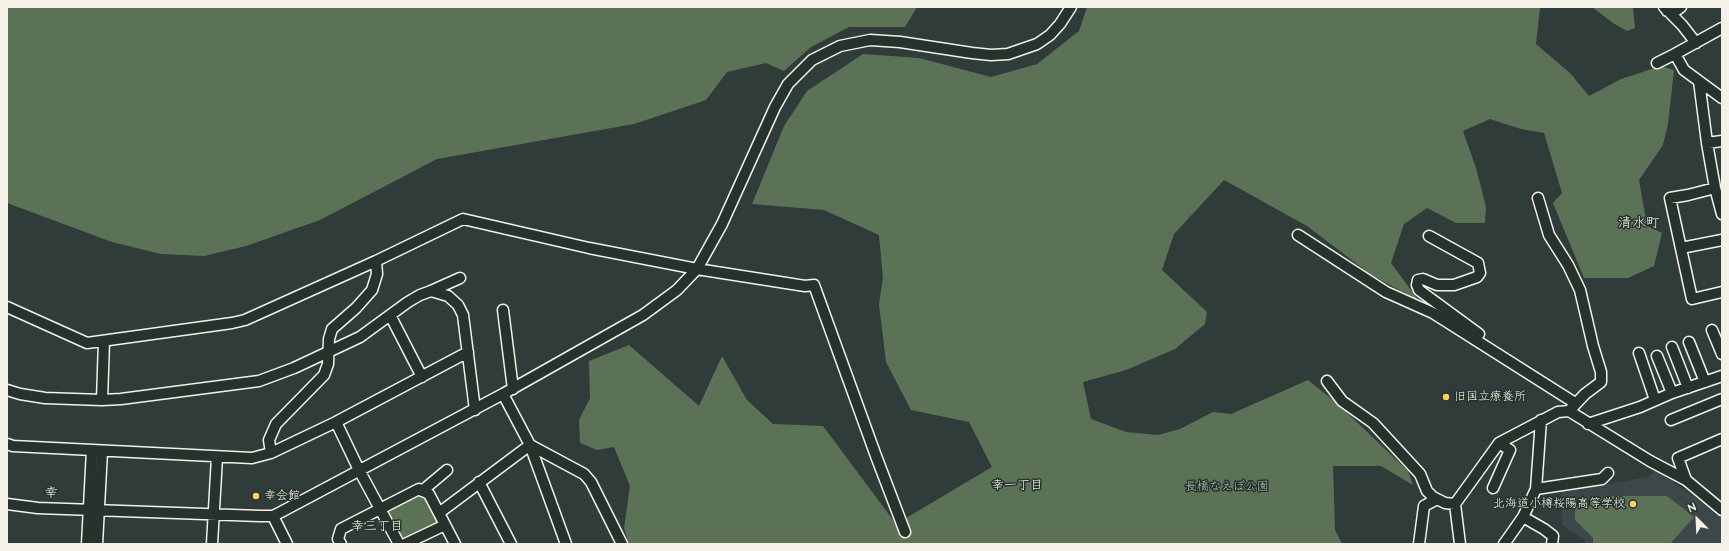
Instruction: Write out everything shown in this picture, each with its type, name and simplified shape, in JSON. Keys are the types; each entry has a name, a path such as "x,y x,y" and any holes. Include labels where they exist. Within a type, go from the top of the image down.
{"street":[{"path":"7,504 38,508 273,516 475,410 643,315 677,290 697,269 722,224 775,107 788,84 812,60 840,46 870,40 900,42 991,55 1008,54 1037,44 1050,35 1060,24 1071,7"},
{"path":"1666,9 1677,10 1680,7"},
{"path":"1666,9 1682,25 1696,43"},
{"path":"1657,63 1722,28"},
{"path":"1675,54 1684,70 1722,98"},
{"path":"1699,81 1707,143 1715,188 1722,214"},
{"path":"1707,143 1722,141"},
{"path":"1715,188 1688,196 1670,198 1692,299 1722,292"},
{"path":"1458,541 1455,504 1499,443 1541,420 1572,407 1601,382 1601,372 1593,346 1580,290 1568,265 1549,235 1538,198"},
{"path":"7,307 87,343 104,342 245,320 376,261 462,219 589,248 697,269 804,286 814,285 905,532"},
{"path":"1298,235 1386,292 1433,313 1478,341 1572,407 1588,424 1686,480 1722,510"},
{"path":"1428,236 1478,262 1480,272 1477,277 1448,286 1437,285 1423,279 1418,280 1417,285 1423,295 1481,336 1478,341"},
{"path":"1681,248 1722,240"},
{"path":"271,453 269,440 276,424 324,375 328,364 328,339 332,329 356,308 372,290 377,274 376,261"},
{"path":"7,390 20,394 45,398 102,400 259,381 360,337 420,295 460,278"},
{"path":"431,291 448,296 458,305 463,315 475,410"},
{"path":"503,310 513,388"},
{"path":"390,315 422,377"},
{"path":"1712,330 1722,354"},
{"path":"102,400 104,342"},
{"path":"1689,342 1705,382"},
{"path":"1672,347 1688,388"},
{"path":"7,444 252,458 271,453 336,422 468,352"},
{"path":"1638,353 1655,400"},
{"path":"1657,356 1672,393"},
{"path":"1588,424 1722,376"},
{"path":"1327,381 1342,402 1373,423 1420,474 1427,491 1445,503 1455,504"},
{"path":"503,394 530,444 566,544"},
{"path":"1671,420 1722,399"},
{"path":"1504,544 1523,517 1536,489 1541,420"},
{"path":"336,422 359,470 399,544"},
{"path":"1686,480 1678,458 1722,438"},
{"path":"1493,488 1510,450 1499,443"},
{"path":"439,513 530,444"},
{"path":"530,444 584,474 591,482 622,544"},
{"path":"87,544 93,509 97,450"},
{"path":"212,544 217,457"},
{"path":"422,491 447,470"},
{"path":"1536,489 1602,479 1608,473"},
{"path":"479,482 511,544"},
{"path":"341,544 338,539 341,529 419,489 429,494 455,544"},
{"path":"1419,544 1424,506 1437,499"},
{"path":"93,509 97,544"},
{"path":"273,516 287,544"},
{"path":"1523,517 1553,536 1552,544"},
{"path":"405,544 445,525"}],"shaded area":[{"name":"北海道小樽桜陽高等学校","path":"1656,470 1722,516 1722,544 1585,544 1585,540 1562,525 1561,492 1648,477"}],"green space":[{"path":"7,7 917,7 905,27 849,27 811,47 784,71 766,63 727,72 706,100 634,124 437,159 320,220 246,246 204,256 161,254 112,242 7,203"},
{"name":"長橋なえぼ公園","path":"1087,7 1546,7 1540,8 1536,44 1570,73 1589,96 1621,79 1661,66 1674,70 1668,124 1663,145 1639,180 1647,226 1662,233 1654,266 1628,278 1584,278 1553,203 1562,193 1544,133 1521,129 1490,119 1463,131 1476,168 1486,207 1485,223 1456,223 1427,208 1404,224 1391,263 1419,301 1370,274 1307,226 1224,180 1174,234 1162,270 1207,312 1205,324 1175,349 1126,370 1083,382 1091,419 1126,432 1158,435 1180,429 1213,412 1231,414 1308,380 1338,404 1408,471 1413,485 1381,466 1333,466 1335,530 1342,544 629,544 624,528 630,486 614,447 597,450 580,443 579,420 590,398 589,361 629,345 699,406 722,356 747,400 773,424 823,426 896,524 992,467 969,422 911,410 886,362 879,304 883,278 879,235 824,210 752,204 784,126 807,91 863,54 919,58 991,77 1037,64 1079,31"},
{"path":"1592,7 1633,7 1635,28 1627,31 1613,23"},
{"path":"419,494 426,496 439,524 402,541 387,513 388,509"},
{"path":"1604,496 1667,496 1694,517 1670,544 1593,544 1593,538 1575,520 1575,506 1590,506"}],"place":[{"name":"旧国立療養所","path":"1446,397"},
{"name":"幸会館","path":"256,496"},
{"name":"北海道小樽桜陽高等学校","path":"1633,504"}],"district":[{"name":"清水町","path":"1639,224"},
{"name":"幸一丁目","path":"1017,486"},
{"name":"幸","path":"51,494"},
{"name":"幸三丁目","path":"377,527"}]}
